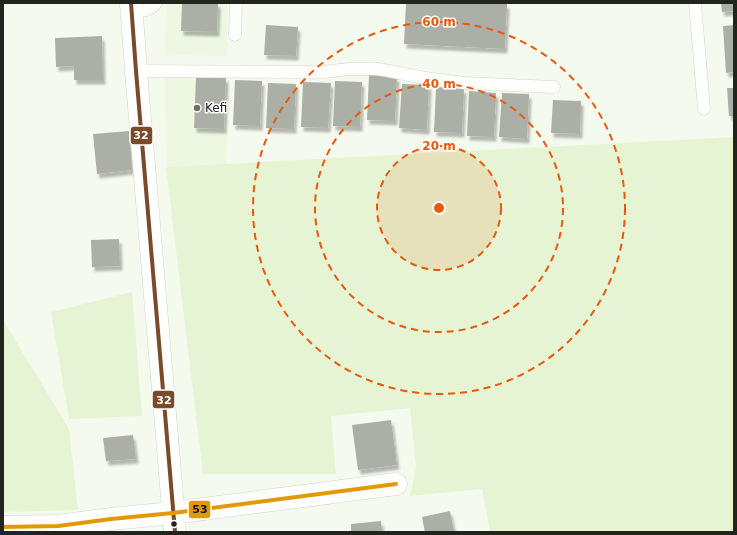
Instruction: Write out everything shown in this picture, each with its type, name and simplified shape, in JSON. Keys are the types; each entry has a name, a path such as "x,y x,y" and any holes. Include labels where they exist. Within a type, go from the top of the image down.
{"main road":[{"path":"131,7 174,523"},
{"path":"3,527 58,526 111,519 174,523 396,484"}],"lane":[{"path":"131,7 148,10 156,3"},
{"path":"235,35 236,3"},
{"path":"695,3 704,109"},
{"path":"136,71 323,72 349,69 378,69 425,78 464,83 554,87"}],"shaded area":[{"path":"166,3 227,3 227,56 165,55"},
{"path":"229,76 226,164 166,167 165,77"},
{"path":"734,137 734,532 490,532 482,489 410,496 416,467 410,408 331,416 336,474 203,474 166,167"},
{"path":"132,292 142,416 69,419 51,312"},
{"path":"3,320 69,429 78,510 3,512"}],"building":[{"path":"182,3 218,3 217,32 181,31"},
{"path":"406,3 507,4 505,49 404,44"},
{"path":"721,3 734,3 734,11 722,12"},
{"path":"266,25 298,27 296,56 264,55"},
{"path":"734,25 734,72 726,73 723,26"},
{"path":"102,36 103,80 74,80 74,66 56,67 55,38"},
{"path":"369,75 397,77 395,121 367,120"},
{"path":"196,77 226,78 224,129 194,128"},
{"path":"235,80 262,81 260,126 233,125"},
{"path":"335,81 362,82 360,127 333,126"},
{"path":"303,82 331,83 328,128 301,127"},
{"path":"268,83 296,84 294,129 266,128"},
{"path":"402,84 429,85 427,130 399,128"},
{"path":"436,87 464,89 462,133 434,132"},
{"path":"727,88 734,88 734,116 729,116"},
{"path":"469,91 496,93 494,137 467,136"},
{"path":"502,93 529,94 527,139 499,137"},
{"path":"553,100 581,101 580,134 551,133"},
{"path":"129,131 132,170 97,174 93,134"},
{"path":"119,239 120,266 92,267 91,240"},
{"path":"391,420 397,465 358,470 352,425"},
{"path":"133,435 136,459 106,461 103,438"},
{"path":"450,511 454,532 425,532 422,517"},
{"path":"381,521 382,532 351,532 351,524"}],"transit line":[{"name":"32","path":"131,3 175,532"},
{"name":"53","path":"3,527 58,526 173,513 396,484"}],"place":[{"name":"Kefi","path":"197,108"}]}
